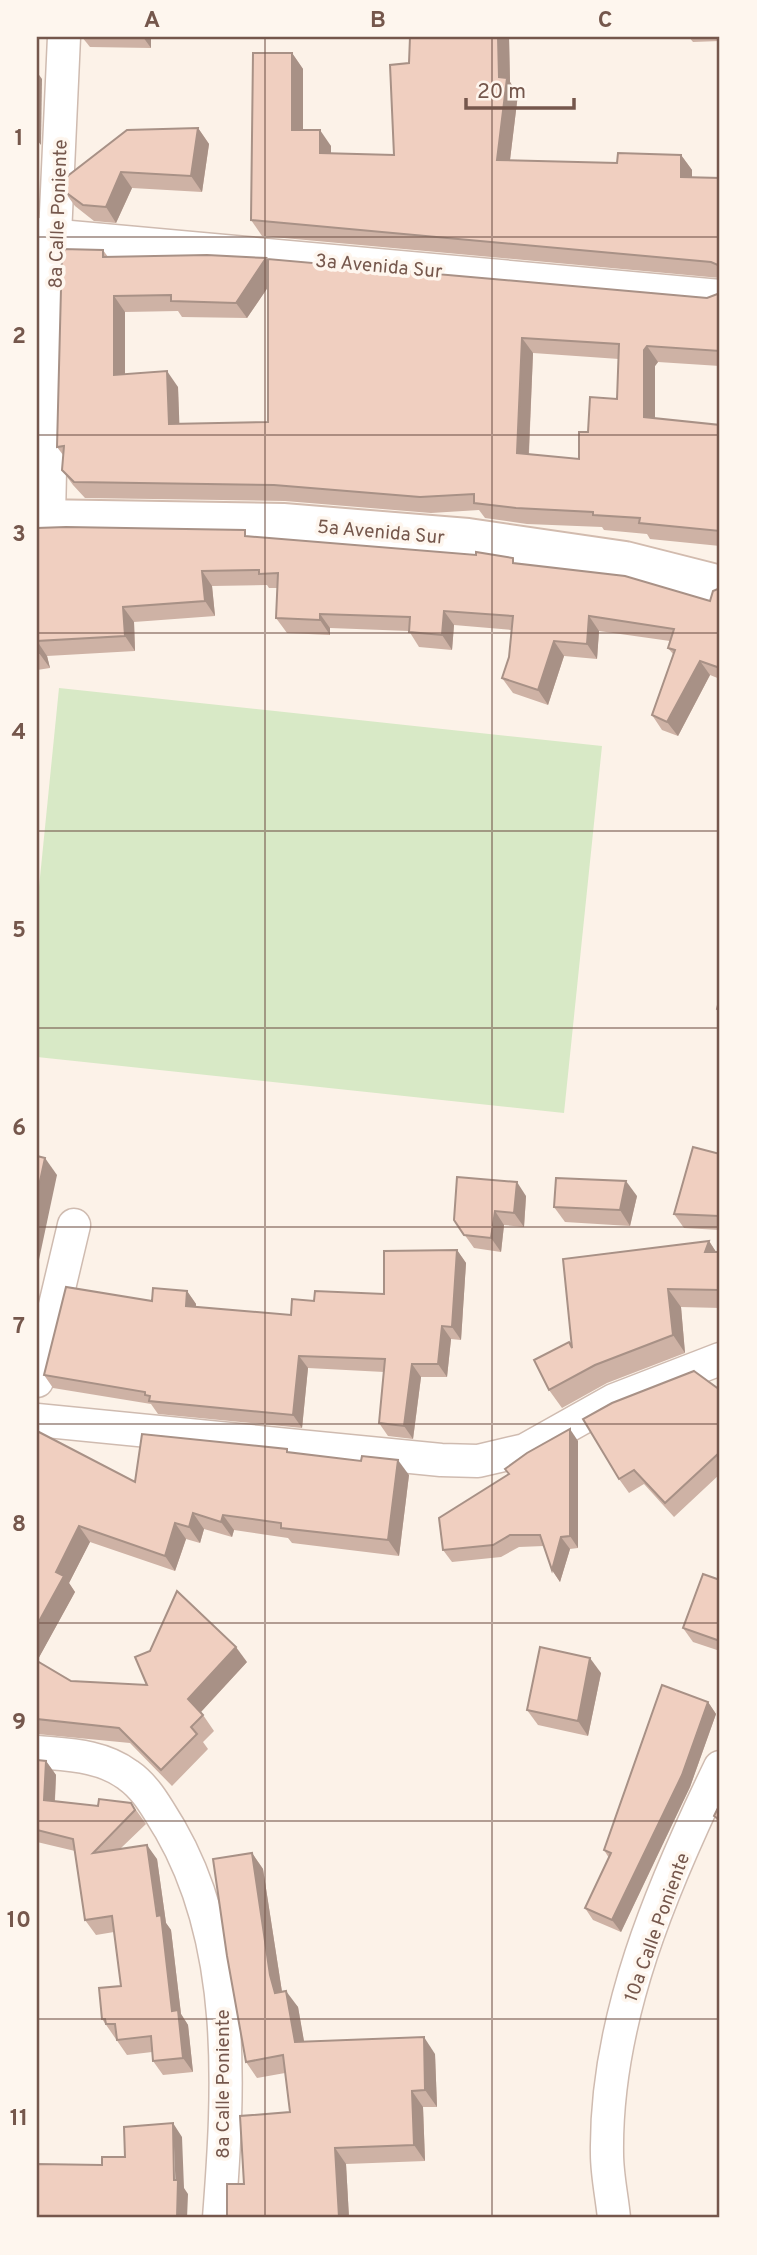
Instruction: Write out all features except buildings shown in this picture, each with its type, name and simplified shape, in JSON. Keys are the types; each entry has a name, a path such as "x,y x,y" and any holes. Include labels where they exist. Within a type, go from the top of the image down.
{"street":[{"name":"8a Calle Poniente","path":"43,518 46,235 64,37"},
{"name":"3a Avenida Sur","path":"46,235 720,296"},
{"name":"5a Avenida Sur","path":"43,518 283,523 468,538 625,561 720,585"},
{"path":"37,1381 74,1225"},
{"path":"37,1420 441,1460 478,1461 525,1450 614,1400 720,1359"},
{"name":"8a Calle Poniente","path":"37,1752 104,1761 130,1776 153,1800 177,1841 195,1882 211,1941 226,2036 219,2218"},
{"name":"10a Calle Poniente","path":"614,2218 607,2155 612,2069 632,1982 666,1886 720,1767"}],"green space":[{"path":"59,688 602,746 564,1113 37,1057 37,907"}]}
